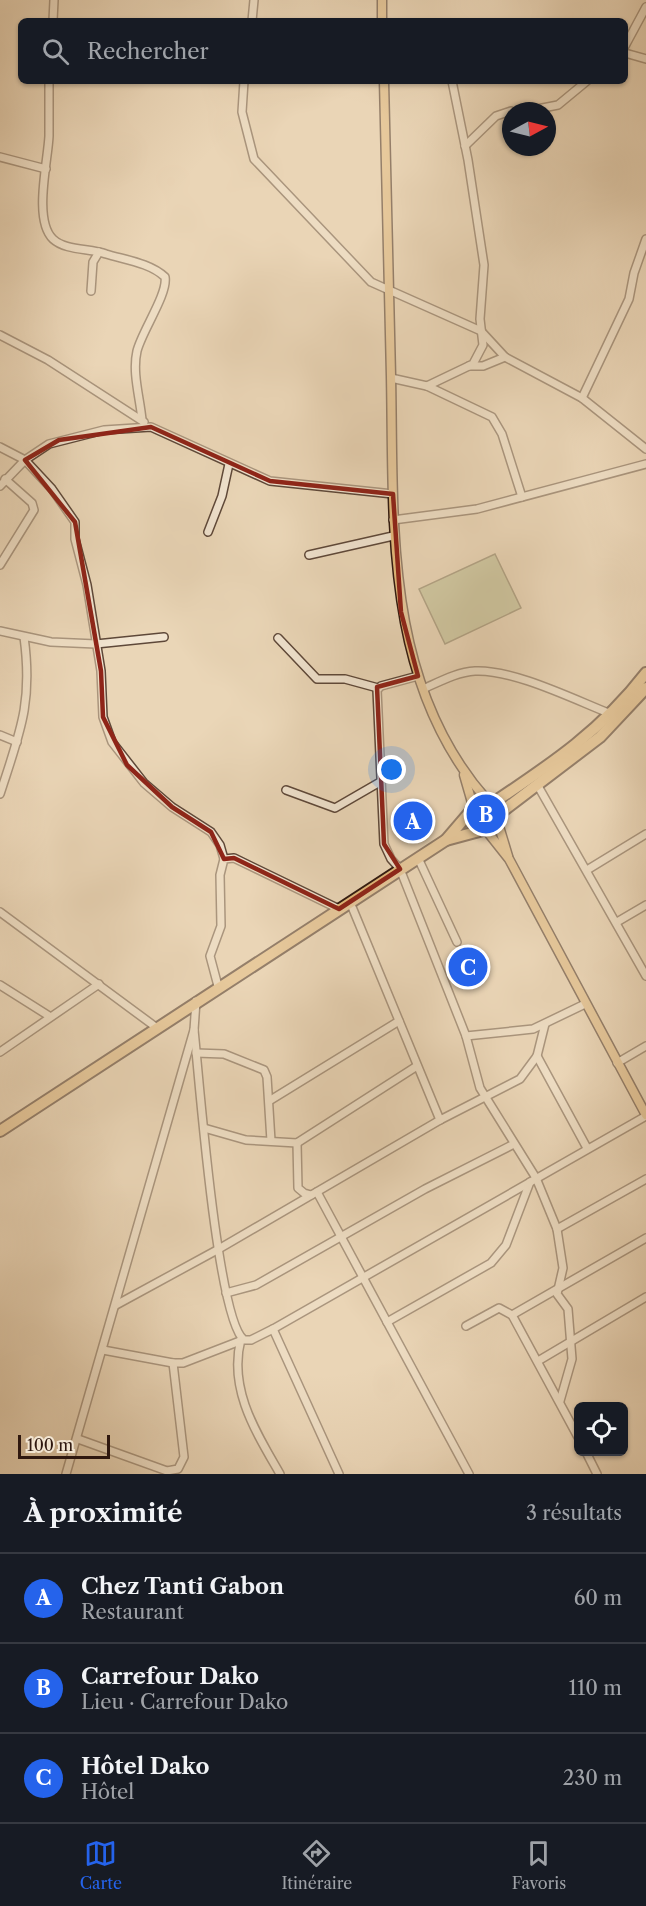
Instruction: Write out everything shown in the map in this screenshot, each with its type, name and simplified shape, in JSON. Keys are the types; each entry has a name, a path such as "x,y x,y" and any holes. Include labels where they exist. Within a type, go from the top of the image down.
{"highway":[{"path":"0,1131 218,986 446,840 480,801 490,801 561,758 611,714 646,673"},
{"path":"446,840 484,830 600,737 646,688"},
{"path":"490,801 499,818"},
{"path":"472,809 473,824 484,830"}],"main road":[{"path":"382,0 382,18"},
{"path":"384,84 393,536 401,612 418,676 442,736 463,772 490,801"},
{"path":"463,772 472,809"},
{"path":"499,818 509,859"},
{"path":"484,830 509,859 646,1116"}],"street":[{"path":"53,18 54,0"},
{"path":"252,18 254,0"},
{"path":"628,41 646,8"},
{"path":"628,54 646,59"},
{"path":"49,84 43,207 47,229 54,239 66,246 99,252 148,266 165,278 165,289 148,322 135,362 142,420"},
{"path":"244,84 242,112 256,162 365,277 389,292 481,331 505,357 582,398 646,449"},
{"path":"453,84 484,266 481,351 469,366"},
{"path":"556,105 583,84"},
{"path":"465,146 496,116 502,114"},
{"path":"0,157 46,169"},
{"path":"582,398 629,299 634,273 646,239"},
{"path":"91,291 93,262 99,252"},
{"path":"0,335 48,360 151,427 270,481 393,494"},
{"path":"427,386 469,366 483,366 505,357"},
{"path":"391,378 427,386 492,417 502,434 522,497"},
{"path":"0,486 25,460 59,440 104,430 151,427"},
{"path":"0,447 25,460 52,489 75,522 75,539 87,585 101,671 103,717 112,742 144,783 172,807 211,832 220,845 224,859 220,875 221,926 210,956 218,986"},
{"path":"208,532 222,496 229,464"},
{"path":"393,520 477,509 646,464"},
{"path":"0,565 34,510 32,503 5,479"},
{"path":"309,555 393,536"},
{"path":"0,631 57,642 96,644 164,637"},
{"path":"0,794 17,742 28,696 24,637"},
{"path":"278,638 317,679 345,679 378,688 418,676"},
{"path":"423,689 464,673 482,671 537,685 611,714"},
{"path":"378,688 384,844 391,860 400,869 466,1036 476,1078 514,1144 557,1229 563,1268 557,1294 568,1309 572,1365 560,1401"},
{"path":"0,735 17,742"},
{"path":"286,790 335,808 380,782"},
{"path":"538,786 646,975"},
{"path":"587,870 646,834"},
{"path":"224,859 234,858 339,909"},
{"path":"418,858 457,942"},
{"path":"350,902 440,1119"},
{"path":"617,922 646,905"},
{"path":"0,912 157,1028"},
{"path":"0,1052 49,1016 99,984"},
{"path":"0,985 49,1016"},
{"path":"196,1001 194,1030 217,1250 233,1322 241,1340 236,1366 243,1403 256,1433 280,1474"},
{"path":"466,1036 525,1031 545,1024 585,1004"},
{"path":"269,1101 399,1021"},
{"path":"116,1305 217,1250 440,1119 520,1079 537,1056 545,1024"},
{"path":"66,1474 78,1439 194,1030"},
{"path":"617,1063 646,1046"},
{"path":"196,1053 224,1054 264,1070 269,1101 271,1141"},
{"path":"537,1056 587,1148"},
{"path":"204,1128 225,1136 297,1143 417,1066"},
{"path":"103,1350 173,1363 193,1360 241,1340 251,1340 646,1116"},
{"path":"297,1143 298,1188 304,1193 314,1193"},
{"path":"226,1293 256,1285 342,1235 514,1144"},
{"path":"557,1229 646,1179"},
{"path":"387,1322 491,1263 506,1245 533,1180"},
{"path":"314,1193 342,1235 469,1474"},
{"path":"512,1315 646,1238"},
{"path":"538,1361 646,1297"},
{"path":"466,1326 499,1308 512,1315 574,1428"},
{"path":"273,1329 339,1474"},
{"path":"78,1439 167,1471 178,1468 184,1457 173,1363"},
{"path":"588,1456 597,1474"}],"highlighted area":[{"path":"151,427 270,481 393,494 401,612 418,676 377,687 384,844 400,869 339,909 234,858 224,859 211,832 172,807 127,765 103,717 101,671 75,522 25,460 59,440"}],"green space":[{"path":"495,554 521,608 445,644 419,589"}],"place":[{"name":"Carrefour Dako","path":"486,814"},
{"name":"Chez Tanti Gabon","path":"413,821"},
{"name":"Hôtel Dako","path":"468,967"}]}
